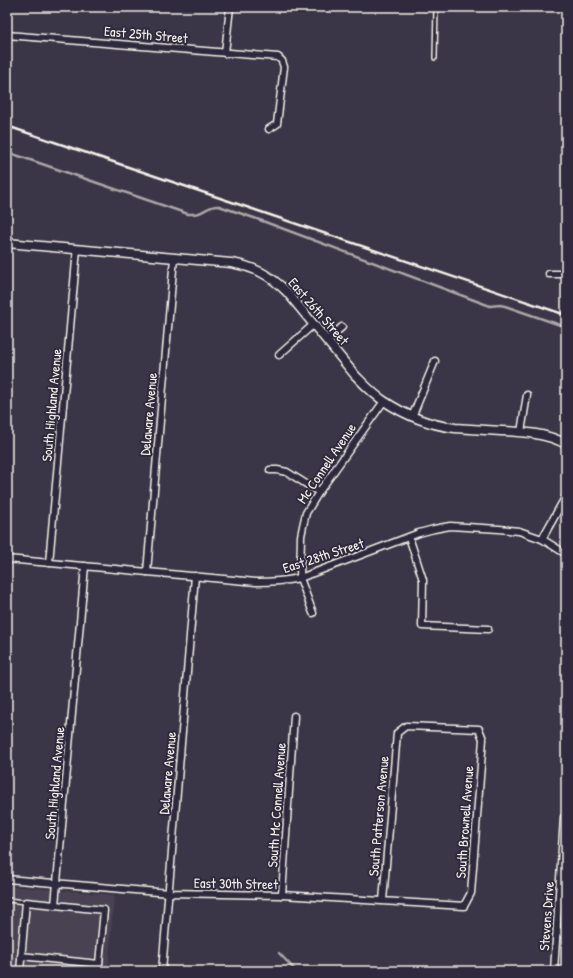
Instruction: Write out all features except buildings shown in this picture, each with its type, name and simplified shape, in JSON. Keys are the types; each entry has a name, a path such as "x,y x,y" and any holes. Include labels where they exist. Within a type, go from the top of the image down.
{"street":[{"path":"225,53 230,7"},
{"name":"East 25th Street","path":"7,34 278,57 282,60 284,67 277,124 268,129"},
{"name":"East 26th Street","path":"7,243 231,263 253,268 278,284 366,386 384,401 412,417 454,428 521,432 540,435 559,440 566,444"},
{"name":"South Highland Avenue","path":"49,563 77,249"},
{"name":"Delaware Avenue","path":"146,572 174,258"},
{"path":"549,274 566,274"},
{"path":"278,355 314,324"},
{"path":"327,340 342,327"},
{"path":"412,417 435,361"},
{"path":"521,432 527,395"},
{"name":"Mc Connell Avenue","path":"313,613 300,578 301,536 306,513 319,492 384,401"},
{"path":"270,470 287,472 319,492"},
{"path":"542,539 566,496"},
{"name":"East 28th Street","path":"7,559 256,582 271,582 300,578 409,537 434,529 450,526 499,529 519,532 542,539 566,554"},
{"path":"409,537 423,580 422,626 488,629"},
{"name":"South Highland Avenue","path":"55,905 84,566"},
{"name":"Delaware Avenue","path":"162,971 196,576"},
{"name":"South Mc Connell Avenue","path":"282,896 294,716"},
{"name":"South Brownell Avenue","path":"397,733 406,726 479,729 483,739 471,893 464,906"},
{"name":"South Patterson Avenue","path":"383,902 397,733"},
{"name":"Stevens Drive","path":"554,971 558,929 564,817 566,816"},
{"name":"East 30th Street","path":"7,879 169,894 282,896 464,906"},
{"path":"20,971 21,956 26,902 104,910 99,964 21,956"},
{"path":"558,929 566,937"}],"lane":[{"path":"434,58 436,7"},
{"path":"7,900 26,902"}],"shaded area":[{"path":"7,886 114,895 108,971 7,971"}],"waterway":[{"path":"7,152 188,214 202,212 211,207 219,206 490,306 505,306 566,327"},
{"path":"279,953 296,971"}],"railway":[{"path":"7,126 566,315"}]}
